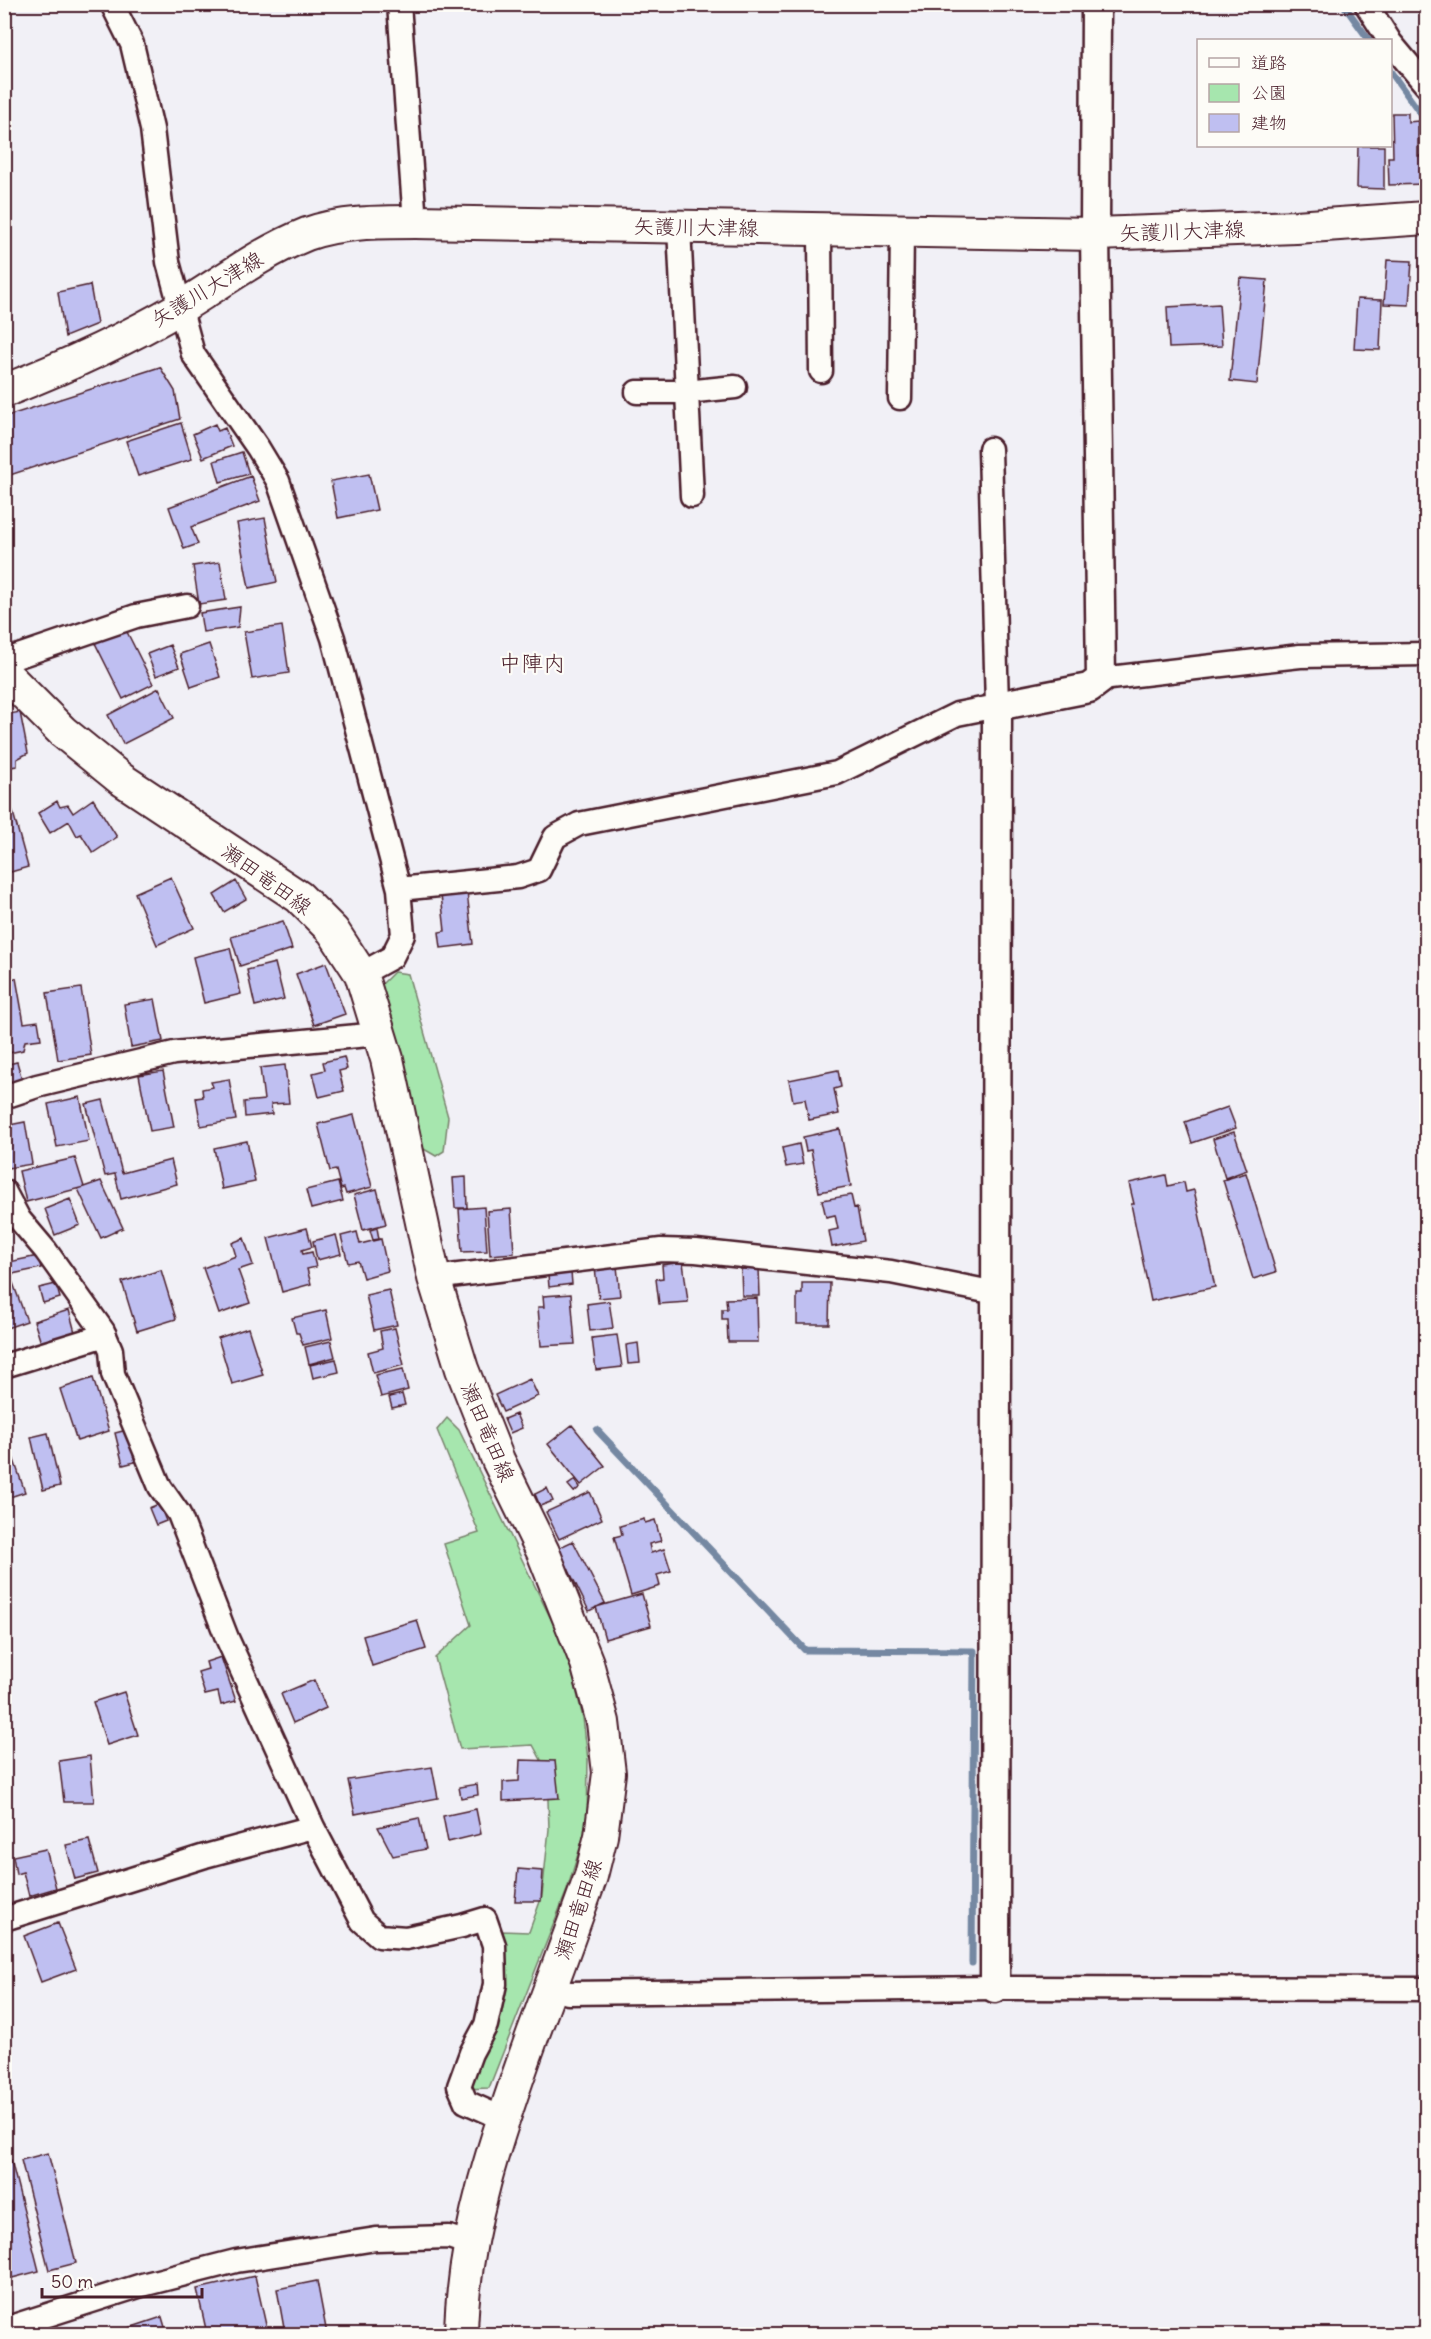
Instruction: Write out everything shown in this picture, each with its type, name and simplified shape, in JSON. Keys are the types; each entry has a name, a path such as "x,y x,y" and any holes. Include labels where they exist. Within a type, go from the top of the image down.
{"main road":[{"name":"矢護川大津線","path":"4,391 113,343 179,308 275,249 309,234 349,225 415,222 1095,234 1296,227 1426,218"},
{"name":"瀬田竜田線","path":"4,673 63,732 122,779 299,897 333,931 362,974 379,1034 434,1278 462,1369 498,1460 543,1552 587,1663 603,1722 609,1773 602,1836 591,1876 502,2118 470,2244 461,2334"}],"street":[{"path":"112,4 132,44 152,129 168,262 193,354 278,481 333,638 399,890 403,935 392,957 362,974"},
{"path":"399,4 415,222"},
{"path":"1096,4 1095,234 1101,679"},
{"path":"1366,4 1389,39"},
{"path":"1392,43 1426,85"},
{"path":"679,227 692,496"},
{"path":"820,230 821,371"},
{"path":"900,398 902,231"},
{"path":"637,392 686,392 735,387"},
{"path":"990,449 998,706 995,1988"},
{"path":"4,661 136,616 187,606"},
{"path":"399,890 518,877 539,870 555,837 579,824 837,773 957,714 1089,688 1101,679 1300,656 1426,654"},
{"path":"4,1097 37,1086 174,1053 379,1034"},
{"path":"4,1191 19,1219 46,1251 105,1335 111,1350 113,1374 160,1487 179,1514 227,1638 313,1827 362,1920 379,1936 406,1938 485,1919 494,1945 495,1984 486,2025 471,2053 459,2086 466,2102 502,2118"},
{"path":"434,1278 661,1250 696,1251 891,1272 996,1293"},
{"path":"4,1366 105,1335"},
{"path":"4,1919 206,1856 313,1827"},
{"path":"551,1986 568,1993 995,1988 1426,1989"},
{"path":"4,2329 142,2285 236,2261 376,2239 449,2237 470,2244"}],"green space":[{"path":"394,972 408,974 448,1117 444,1151 436,1156 417,1145 381,985"},
{"path":"447,1418 459,1430 567,1652 583,1718 588,1760 587,1825 567,1890 489,2088 465,2089 482,2034 499,1931 529,1932 542,1896 549,1829 547,1771 533,1745 460,1749 435,1658 471,1625 444,1544 479,1533 437,1430"}],"building":[{"path":"1392,113 1408,113 1408,122 1418,121 1418,156 1426,156 1426,184 1389,185 1388,157 1393,157"},
{"path":"1358,147 1384,147 1384,189 1357,188"},
{"path":"1387,260 1412,261 1409,305 1384,304"},
{"path":"1240,278 1267,280 1257,384 1230,381"},
{"path":"90,285 97,324 65,337 58,292"},
{"path":"1357,299 1382,300 1380,350 1354,349"},
{"path":"1219,304 1222,346 1169,348 1167,307"},
{"path":"160,367 175,391 180,419 4,477 4,417"},
{"path":"181,423 192,459 138,476 126,441"},
{"path":"215,424 218,431 225,428 232,446 203,458 193,434"},
{"path":"242,452 249,474 220,482 214,461"},
{"path":"369,474 377,510 338,518 331,481"},
{"path":"251,476 260,501 191,527 198,544 184,549 169,507"},
{"path":"265,518 277,582 249,588 237,523"},
{"path":"220,562 226,600 199,604 193,566"},
{"path":"240,607 238,627 203,632 200,613"},
{"path":"282,626 289,673 252,679 244,632"},
{"path":"125,628 153,684 123,699 95,643"},
{"path":"209,644 220,677 191,687 180,654"},
{"path":"170,645 179,667 156,676 147,654"},
{"path":"159,688 174,718 123,744 108,715"},
{"path":"20,712 28,753 17,759 17,766 4,768 4,715"},
{"path":"93,799 117,837 93,853 81,834 77,836 69,821 50,833 38,813 57,801 60,807 68,805 73,813"},
{"path":"11,805 28,867 4,874 4,807"},
{"path":"171,877 194,928 157,945 135,893"},
{"path":"236,881 246,899 224,912 214,895"},
{"path":"467,892 473,944 441,948 439,932 445,931 441,895"},
{"path":"283,921 292,949 240,966 231,937"},
{"path":"230,948 241,994 204,1003 193,957"},
{"path":"275,963 284,999 255,1006 247,970"},
{"path":"326,963 345,1014 314,1025 296,974"},
{"path":"16,978 24,1023 38,1021 41,1039 25,1041 23,1050 4,1054 4,980"},
{"path":"81,988 91,1055 58,1060 47,993"},
{"path":"155,999 163,1041 131,1047 124,1004"},
{"path":"344,1057 347,1069 339,1071 344,1091 319,1097 313,1073 325,1070 323,1062"},
{"path":"17,1062 23,1083 4,1088 4,1065"},
{"path":"285,1065 289,1103 271,1104 272,1114 245,1117 244,1102 264,1100 260,1068"},
{"path":"838,1070 841,1087 834,1089 839,1114 809,1120 805,1099 793,1101 789,1080"},
{"path":"163,1071 174,1127 150,1131 139,1075"},
{"path":"229,1079 236,1120 201,1126 196,1098 203,1097 202,1089 213,1087 211,1082"},
{"path":"80,1097 89,1141 57,1147 48,1104"},
{"path":"103,1100 122,1173 171,1160 177,1184 121,1199 115,1174 105,1176 86,1104"},
{"path":"1228,1107 1236,1128 1192,1143 1185,1122"},
{"path":"354,1115 372,1187 346,1194 344,1188 341,1189 336,1170 330,1171 318,1124"},
{"path":"25,1122 32,1164 8,1168 4,1150 4,1126"},
{"path":"840,1129 851,1186 819,1192 811,1150 806,1151 803,1137"},
{"path":"1234,1132 1247,1170 1225,1178 1213,1139"},
{"path":"247,1141 255,1182 222,1189 214,1148"},
{"path":"799,1144 803,1164 786,1167 782,1148"},
{"path":"75,1158 84,1187 26,1202 19,1171"},
{"path":"1246,1173 1276,1272 1253,1279 1223,1180"},
{"path":"1166,1175 1168,1186 1184,1182 1186,1192 1194,1190 1215,1287 1151,1301 1131,1204 1134,1204 1129,1183"},
{"path":"466,1177 467,1208 455,1208 453,1178"},
{"path":"101,1181 123,1228 101,1238 78,1189"},
{"path":"338,1182 343,1201 311,1209 306,1190"},
{"path":"377,1189 386,1224 363,1230 354,1195"},
{"path":"851,1195 854,1208 857,1207 863,1241 832,1247 829,1231 838,1229 835,1215 826,1217 822,1200"},
{"path":"70,1199 80,1225 55,1235 45,1209"},
{"path":"484,1207 487,1251 462,1252 459,1209"},
{"path":"511,1209 514,1253 490,1255 487,1211"},
{"path":"307,1228 312,1247 302,1250 303,1254 312,1252 316,1267 307,1269 311,1284 282,1292 268,1238"},
{"path":"377,1228 379,1239 373,1240 370,1230"},
{"path":"357,1232 360,1244 381,1239 388,1271 363,1278 358,1261 348,1263 341,1236"},
{"path":"336,1235 341,1254 317,1260 313,1241"},
{"path":"244,1238 253,1265 238,1270 250,1303 219,1314 203,1268 236,1256 232,1243"},
{"path":"38,1256 41,1268 12,1274 9,1262"},
{"path":"683,1262 688,1302 659,1304 656,1279 663,1278 662,1265"},
{"path":"617,1266 620,1296 599,1298 595,1269"},
{"path":"759,1268 760,1296 742,1296 741,1269"},
{"path":"161,1270 176,1319 137,1331 122,1282"},
{"path":"571,1272 572,1284 549,1287 548,1275"},
{"path":"13,1283 27,1321 4,1329 4,1286"},
{"path":"802,1283 830,1283 829,1324 797,1324 797,1294 802,1294"},
{"path":"56,1284 60,1298 43,1303 39,1288"},
{"path":"389,1290 397,1325 374,1330 366,1295"},
{"path":"571,1294 575,1344 541,1346 538,1307 544,1307 543,1296"},
{"path":"757,1298 758,1342 728,1342 727,1319 722,1319 722,1309 727,1309 726,1299"},
{"path":"609,1301 613,1328 590,1331 587,1304"},
{"path":"69,1310 76,1336 42,1346 34,1321"},
{"path":"326,1310 332,1338 303,1345 299,1333 296,1333 292,1318"},
{"path":"248,1328 263,1375 232,1384 218,1338"},
{"path":"395,1328 404,1365 373,1373 368,1352 383,1348 380,1331"},
{"path":"617,1335 622,1367 596,1370 592,1338"},
{"path":"331,1341 335,1357 309,1364 305,1347"},
{"path":"638,1343 640,1363 628,1364 626,1345"},
{"path":"336,1359 339,1372 313,1378 310,1365"},
{"path":"403,1369 408,1390 381,1397 375,1375"},
{"path":"93,1378 109,1431 77,1441 60,1389"},
{"path":"530,1379 538,1396 503,1412 495,1395"},
{"path":"402,1394 405,1405 392,1408 389,1397"},
{"path":"516,1414 522,1428 510,1433 504,1419"},
{"path":"572,1425 605,1466 581,1485 548,1444"},
{"path":"127,1430 135,1462 123,1465 115,1433"},
{"path":"4,1431 25,1492 4,1499"},
{"path":"48,1433 60,1486 43,1490 31,1437"},
{"path":"575,1480 580,1487 574,1492 568,1485"},
{"path":"547,1488 553,1501 540,1506 535,1494"},
{"path":"590,1492 602,1519 559,1539 546,1512"},
{"path":"159,1504 166,1521 156,1525 149,1508"},
{"path":"644,1519 645,1523 655,1520 661,1541 649,1544 651,1553 664,1549 671,1571 657,1575 660,1586 631,1595 614,1537 622,1535 620,1526"},
{"path":"573,1541 605,1603 589,1611 558,1548"},
{"path":"642,1594 651,1626 605,1639 596,1607"},
{"path":"417,1620 426,1649 372,1666 363,1636"},
{"path":"221,1657 236,1701 221,1705 218,1692 205,1695 198,1672 208,1669 206,1662"},
{"path":"314,1680 326,1708 293,1723 281,1694"},
{"path":"124,1692 138,1735 107,1745 93,1702"},
{"path":"90,1756 94,1802 64,1802 59,1761"},
{"path":"520,1760 555,1761 559,1798 503,1801 503,1782 519,1781"},
{"path":"432,1767 438,1798 355,1814 348,1780"},
{"path":"477,1784 478,1795 461,1798 459,1787"},
{"path":"476,1809 481,1834 448,1842 443,1816"},
{"path":"419,1818 426,1849 393,1856 378,1827"},
{"path":"89,1840 98,1873 75,1879 66,1845"},
{"path":"46,1849 56,1888 29,1896 23,1872 16,1874 13,1856"},
{"path":"518,1869 543,1871 541,1901 515,1901"},
{"path":"58,1923 76,1969 41,1982 24,1936"},
{"path":"48,2153 76,2263 49,2270 21,2160"},
{"path":"11,2160 39,2271 12,2278 4,2249 4,2162"},
{"path":"255,2276 268,2334 207,2334 197,2289"},
{"path":"317,2281 327,2334 285,2334 277,2289"},
{"path":"162,2317 167,2334 122,2334 120,2331"}],"waterway":[{"path":"1343,4 1368,39"},
{"path":"1392,74 1426,121"},
{"path":"597,1430 805,1650 974,1651 972,1963"}],"district":[{"name":"中陣内","path":"532,663"}]}
